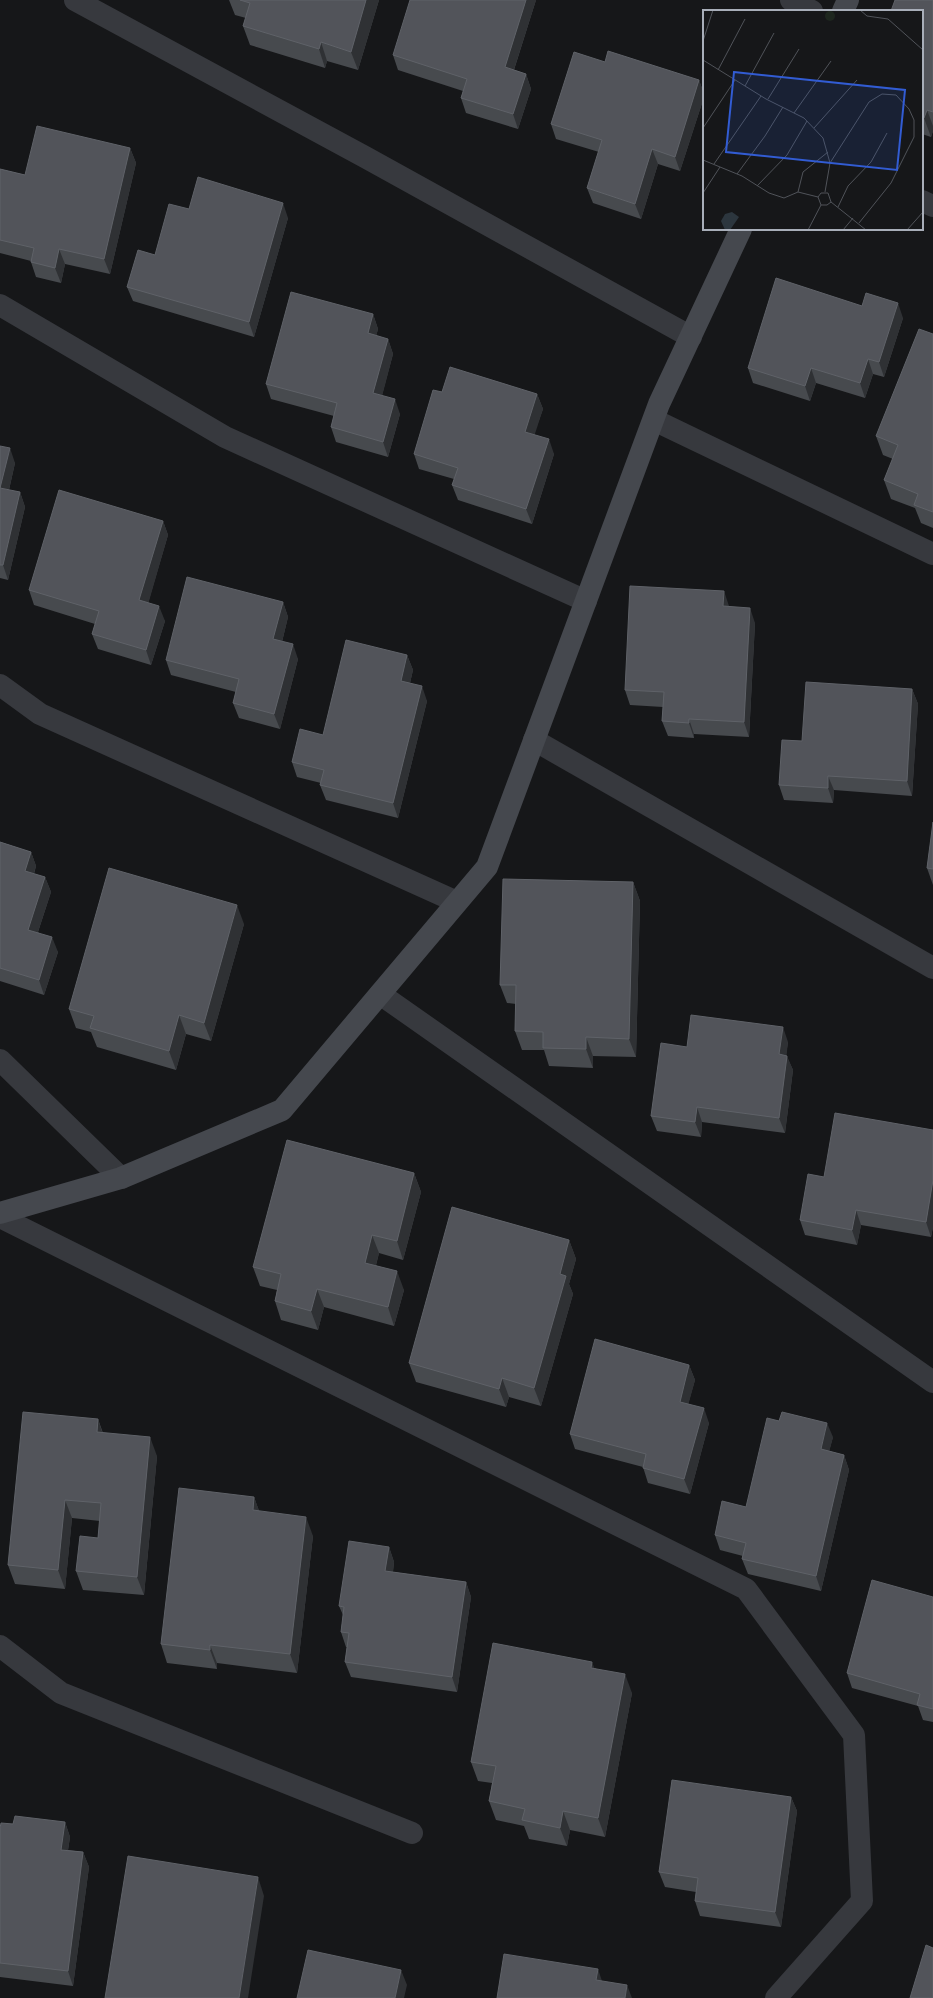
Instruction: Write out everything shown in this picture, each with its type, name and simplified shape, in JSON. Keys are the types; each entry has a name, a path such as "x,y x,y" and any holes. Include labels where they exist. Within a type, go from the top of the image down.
{"street":[{"path":"75,0 358,153 691,337"},
{"path":"791,0 810,10"},
{"path":"843,10 848,0"},
{"path":"923,201 933,206"},
{"path":"0,1213 121,1178 282,1110 487,867 654,420 741,230"},
{"path":"0,305 225,437 586,601"},
{"path":"654,420 933,554"},
{"path":"0,685 40,714 457,902"},
{"path":"534,740 933,968"},
{"path":"380,994 933,1382"},
{"path":"0,1060 121,1178"},
{"path":"0,1217 746,1589 854,1735 862,1901 776,1998"},
{"path":"0,1646 61,1693 412,1833"}],"building":[{"path":"240,0 366,0 351,52 321,42 319,49 243,26 250,3"},
{"path":"410,0 526,0 505,67 526,74 513,114 461,98 467,79 393,55"},
{"path":"895,0 933,0 933,112 927,110 924,118 923,10 891,10"},
{"path":"608,51 699,80 675,157 652,149 635,204 587,188 602,140 551,124 574,52 605,62"},
{"path":"37,126 130,148 104,259 59,249 55,268 31,262 34,248 0,240 0,169 25,175"},
{"path":"198,177 283,203 249,322 127,287 138,250 155,255 169,204 189,209"},
{"path":"776,278 862,306 866,293 898,303 879,362 868,359 860,383 811,368 805,386 748,368"},
{"path":"291,292 373,314 368,333 388,339 373,393 395,399 383,442 331,427 337,403 266,384"},
{"path":"919,329 933,334 933,512 914,505 918,494 884,480 898,445 876,436"},
{"path":"450,367 537,394 525,432 549,439 526,509 452,485 458,468 414,454 433,390 442,392"},
{"path":"0,446 10,448 0,488"},
{"path":"0,488 20,492 3,565 0,565"},
{"path":"59,490 163,521 139,600 159,606 146,650 92,634 99,611 29,590"},
{"path":"187,577 283,602 273,639 293,644 274,714 233,703 239,679 166,660"},
{"path":"630,586 724,591 723,606 750,608 744,722 689,719 689,723 662,721 664,692 625,690"},
{"path":"346,640 407,655 401,681 422,686 393,803 320,785 324,770 292,762 300,729 323,735"},
{"path":"806,682 912,689 907,781 828,776 828,788 779,785 782,740 802,741"},
{"path":"933,822 933,869 927,868"},
{"path":"0,842 31,852 25,871 45,877 28,930 52,937 39,980 0,968"},
{"path":"109,868 237,905 204,1023 179,1015 169,1051 90,1028 94,1016 69,1009"},
{"path":"503,879 633,882 629,1039 586,1037 586,1049 543,1048 543,1032 515,1031 516,985 500,985"},
{"path":"691,1015 783,1027 779,1054 787,1056 779,1118 697,1107 695,1122 651,1116 661,1043 687,1047"},
{"path":"835,1113 933,1130 933,1180 926,1222 856,1210 852,1230 800,1220 808,1174 824,1177"},
{"path":"287,1140 414,1173 397,1241 372,1235 365,1263 397,1271 388,1307 317,1289 311,1311 275,1301 281,1274 253,1267"},
{"path":"452,1207 569,1240 560,1274 566,1276 534,1388 502,1378 499,1389 409,1363"},
{"path":"595,1339 689,1365 680,1402 704,1408 684,1479 643,1468 646,1454 570,1434"},
{"path":"23,1412 98,1419 97,1432 150,1437 137,1577 76,1571 80,1536 98,1538 101,1503 65,1500 58,1570 8,1565"},
{"path":"782,1412 827,1423 821,1449 844,1455 816,1576 742,1559 746,1543 715,1535 722,1501 746,1507 767,1418 779,1421"},
{"path":"179,1488 254,1497 253,1510 306,1517 290,1654 210,1645 210,1650 161,1644"},
{"path":"349,1541 389,1547 385,1571 466,1582 452,1677 345,1662 349,1633 341,1632 344,1607 339,1606"},
{"path":"872,1580 933,1597 933,1709 917,1705 920,1694 847,1673"},
{"path":"493,1643 592,1662 591,1668 625,1674 598,1818 563,1811 560,1828 522,1820 525,1809 489,1801 496,1766 471,1762"},
{"path":"672,1780 791,1797 775,1912 695,1901 698,1878 659,1872"},
{"path":"15,1816 65,1822 61,1850 83,1852 68,1971 0,1963 0,1828 1,1823 13,1824"},
{"path":"128,1856 258,1877 239,1998 105,1998"},
{"path":"926,1945 933,1948 933,1998 910,1998"},
{"path":"308,1950 401,1970 395,1998 297,1998"},
{"path":"504,1954 598,1969 596,1980 627,1985 625,1998 497,1998"}]}
